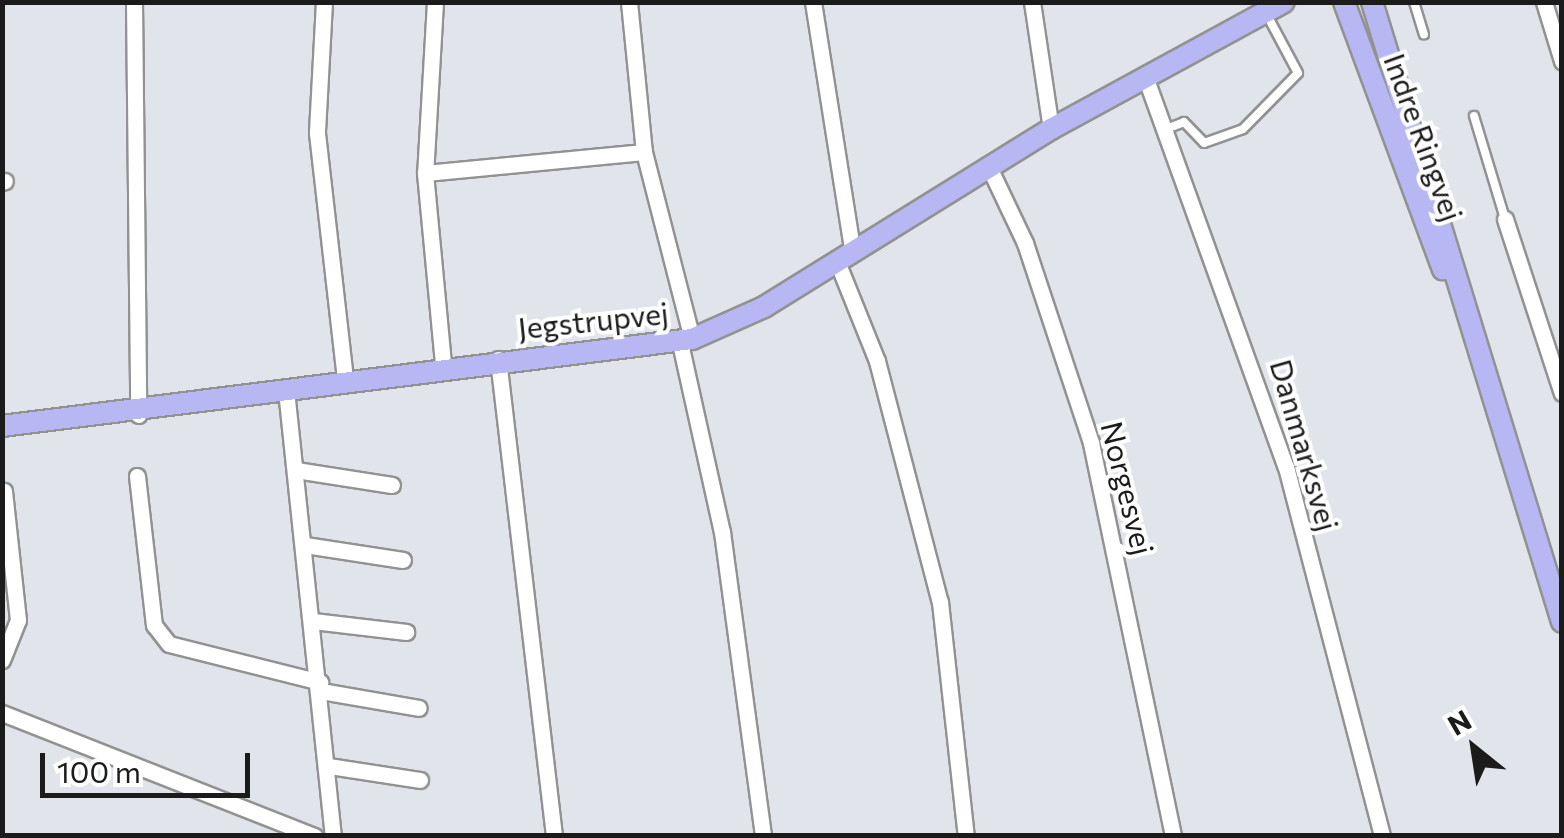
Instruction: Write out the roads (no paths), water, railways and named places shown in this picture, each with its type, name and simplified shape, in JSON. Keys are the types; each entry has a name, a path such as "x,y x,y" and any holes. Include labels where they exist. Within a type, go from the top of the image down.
{"street":[{"path":"134,2 138,414"},
{"path":"324,2 319,168 345,380"},
{"path":"434,2 425,173 444,364"},
{"path":"629,2 644,152 686,341 722,532 763,836"},
{"path":"813,2 844,254 877,361 940,602 966,836"},
{"path":"1032,2 1051,129"},
{"name":"Indre Ringvej","path":"1344,2 1453,289"},
{"name":"Indre Ringvej","path":"1372,2 1453,289 1562,622"},
{"path":"1544,2 1562,61"},
{"name":"Jegstrupvej","path":"2,426 138,414 444,364 686,341 844,254 1051,129 1265,9"},
{"name":"Danmarksvej","path":"1146,79 1286,467 1382,836"},
{"path":"425,173 644,152"},
{"name":"Norgesvej","path":"988,166 1025,243 1090,443 1173,836"},
{"path":"1506,219 1562,392"},
{"path":"498,359 554,836"},
{"path":"286,390 329,766 333,836"},
{"path":"296,470 392,485"},
{"path":"138,476 154,624 170,644 320,686 419,708"},
{"path":"2,660 18,620 4,491"},
{"path":"305,545 403,560"},
{"path":"313,620 406,632"},
{"path":"2,714 315,836"},
{"path":"329,766 420,780"}],"lane":[{"path":"1414,2 1424,34"},
{"path":"1166,129 1184,122 1204,143 1242,129 1298,73 1265,9"},
{"path":"1474,116 1506,219"}]}
